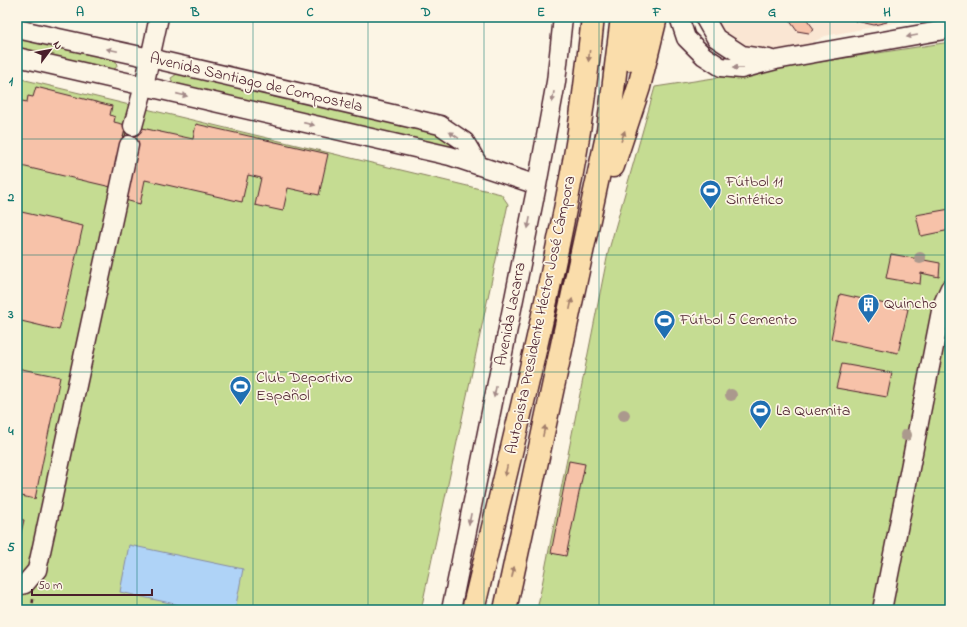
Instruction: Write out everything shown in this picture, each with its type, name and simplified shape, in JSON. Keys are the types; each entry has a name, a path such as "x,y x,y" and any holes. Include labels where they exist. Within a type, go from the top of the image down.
{"highway":[{"name":"Autopista Presidente Héctor José Cámpora","path":"473,610 531,366 560,231 586,84 593,17"},
{"name":"Autopista Presidente Héctor José Cámpora","path":"505,610 608,131 622,17"},
{"path":"608,131 620,94 638,17"},
{"path":"579,265 639,87 656,17"}],"street":[{"path":"133,126 144,86 159,17"},
{"name":"Avenida Lacarra","path":"451,610 537,185 556,82 563,17"},
{"path":"679,17 686,38 704,56 721,67 741,69 776,60 950,29"},
{"path":"704,17 716,38 742,54 776,60"},
{"name":"Avenida Santiago de Compostela","path":"17,29 440,125 465,142 478,164"},
{"name":"Avenida Santiago de Compostela","path":"17,57 450,156 478,164 537,185"},
{"path":"17,586 25,584 37,570 129,145"},
{"path":"882,610 942,306 950,288"}],"shaded area":[{"path":"714,17 927,17 825,36 798,50 760,52 738,43 721,29"}],"green space":[{"path":"17,37 109,58 116,61 117,66 114,70 110,70 17,49"},
{"name":"La Quemita","path":"950,42 950,610 537,610 608,253 655,87"},
{"path":"177,74 447,136 455,144 451,148 173,83 171,78"},
{"name":"Club Deportivo Español","path":"17,78 501,194 508,204 421,610 17,610"}],"water":[{"path":"129,545 243,569 235,610 202,610 120,592"}],"building":[{"path":"787,17 805,17 814,29 809,33 797,31"},
{"path":"849,17 887,17 887,22 874,25 856,21"},
{"path":"36,87 112,106 110,115 115,117 114,122 126,125 111,187 17,165 17,100 27,102 28,96 33,97"},
{"path":"196,124 328,154 319,195 288,188 283,211 255,205 261,178 248,175 242,202 145,180 140,204 125,200 123,144 128,125 193,139"},
{"path":"950,209 950,230 921,236 916,215"},
{"path":"17,211 83,226 59,330 17,320"},
{"path":"891,254 940,263 939,277 921,273 920,284 886,278"},
{"name":"Quincho","path":"840,294 908,309 898,353 831,339"},
{"path":"842,364 892,373 887,397 836,388"},
{"path":"17,368 60,377 35,499 17,495"},
{"path":"569,461 585,464 566,556 551,553"},
{"path":"17,519 24,520 17,549"}],"place":[{"name":"Fútbol 11 Sintético","path":"711,210"},
{"name":"Quincho","path":"869,324"},
{"name":"Fútbol 5 Cemento","path":"665,340"},
{"name":"Club Deportivo Español","path":"241,406"},
{"name":"La Quemita","path":"761,430"}]}
